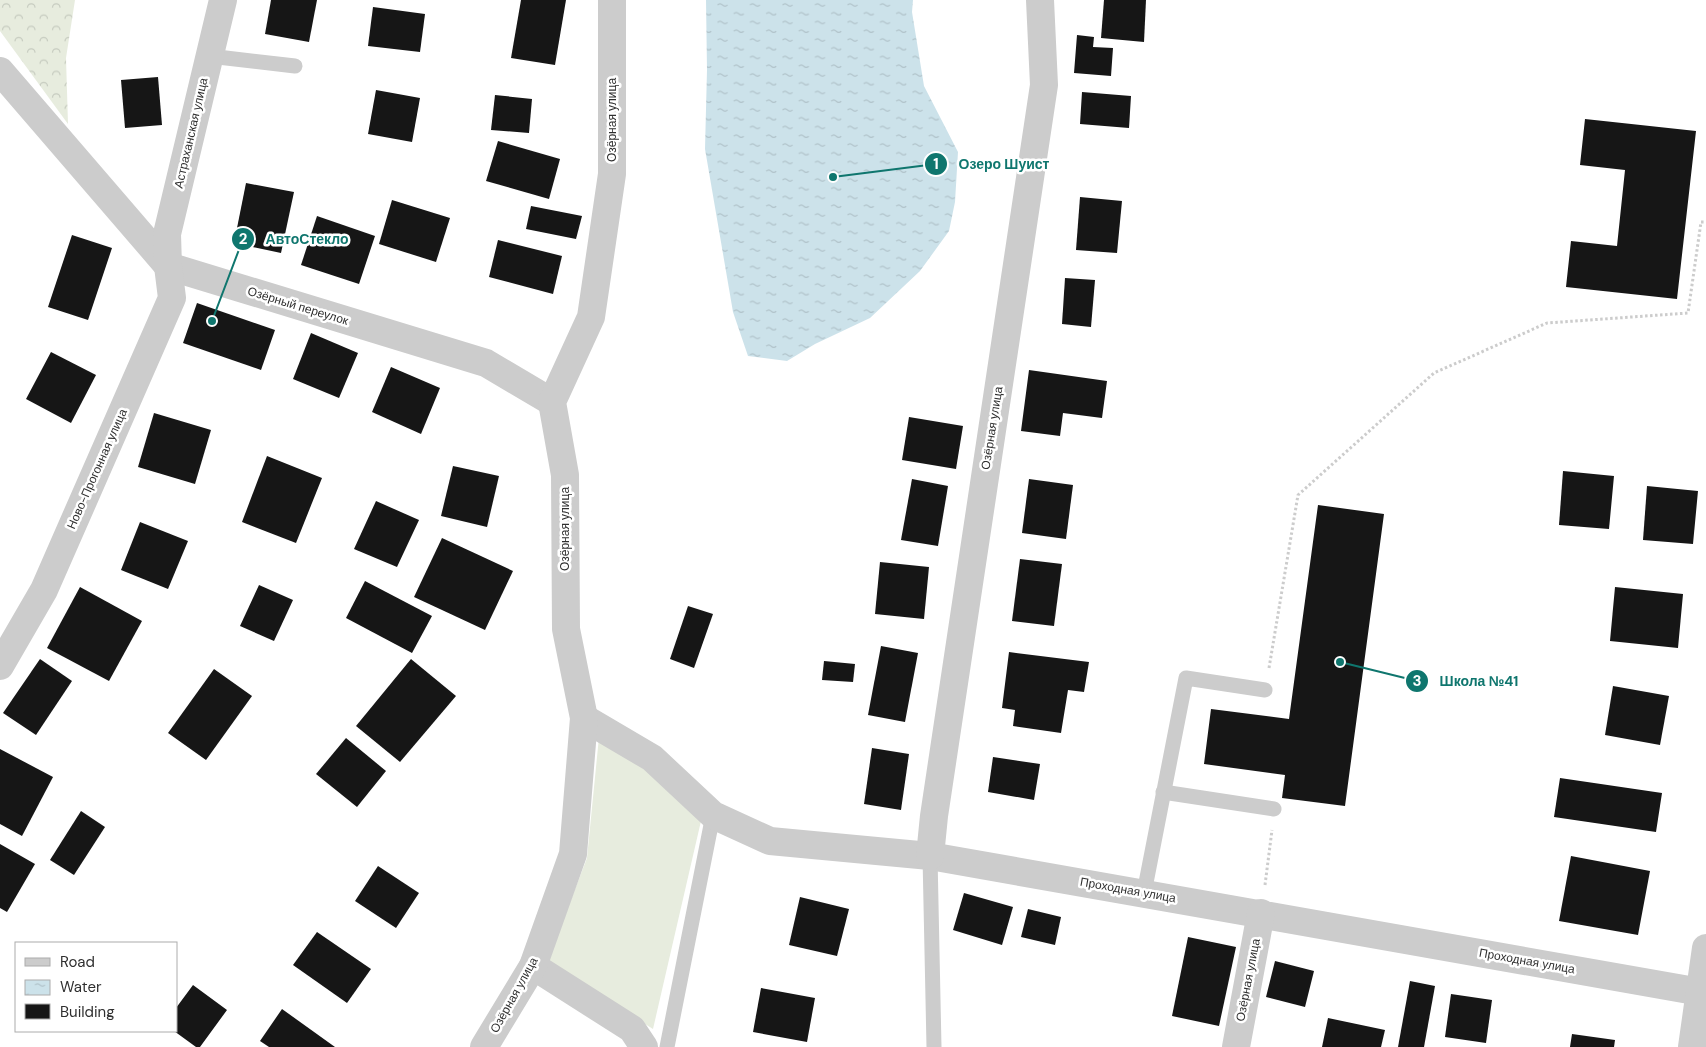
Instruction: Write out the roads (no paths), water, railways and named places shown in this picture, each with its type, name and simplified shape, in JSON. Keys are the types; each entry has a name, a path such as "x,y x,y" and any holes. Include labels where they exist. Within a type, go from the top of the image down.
{"street":[{"name":"Астраханская улица","path":"168,266 167,234 223,0"},
{"name":"Озёрная улица","path":"484,1047 533,966 573,854 584,718 566,629 565,475 552,402 591,317 612,174 612,0"},
{"name":"Озёрная улица","path":"930,856 936,796 1044,85 1040,0"},
{"path":"0,71 168,266"},
{"name":"Озёрный переулок","path":"168,266 486,362 552,402"},
{"name":"Ново-Прогонная улица","path":"0,666 44,590 172,298 168,266"},
{"name":"Проходная улица","path":"584,718 652,758 713,815 770,841 930,856 1144,892 1703,993"},
{"name":"Озёрная улица","path":"1236,1047 1261,913"},
{"path":"1692,1047 1703,993 1706,948"},
{"path":"533,966 632,1029 644,1047"}],"lane":[{"path":"209,56 295,66"},
{"path":"1144,892 1186,678 1265,690"},
{"path":"1164,792 1274,809"},
{"path":"667,1047 713,815"},
{"path":"930,856 934,1047"}],"water":[{"path":"706,0 913,0 912,12 924,86 958,152 955,202 949,231 920,271 870,318 815,344 787,361 748,356 733,312 705,149"}],"place":[{"name":"Озеро Шуист","path":"833,177"},
{"name":"АвтоСтекло","path":"212,321"},
{"name":"Школа №41","path":"1340,662"}]}
